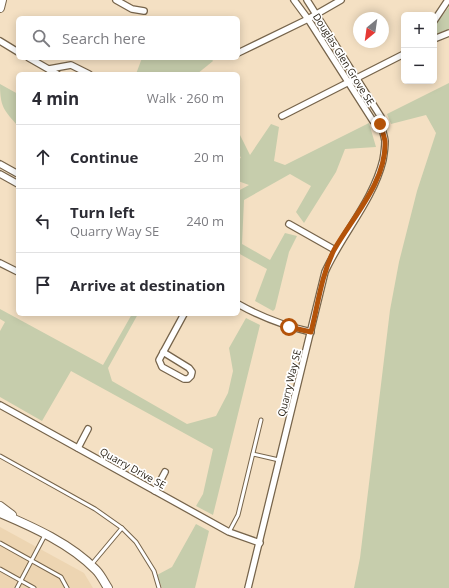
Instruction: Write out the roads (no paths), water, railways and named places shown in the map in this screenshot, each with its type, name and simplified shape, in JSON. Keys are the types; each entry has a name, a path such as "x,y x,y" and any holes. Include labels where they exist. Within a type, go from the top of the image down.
{"street":[{"path":"0,8 2,0"},
{"path":"116,0 132,8 144,11"},
{"name":"Douglas Glen Grove SE","path":"294,0 308,19 373,121 380,124 381,117 307,0"},
{"path":"240,52 308,19 341,0"},
{"path":"437,16 448,0"},
{"path":"437,38 449,33"},
{"path":"0,41 16,51"},
{"path":"282,116 401,56"},
{"path":"33,60 54,72"},
{"path":"49,69 72,65 85,72"},
{"name":"Quarry Way SE","path":"248,588 325,272 335,250 373,190 385,141 380,124"},
{"path":"0,164 16,173"},
{"path":"0,174 16,183"},
{"path":"290,224 335,250"},
{"path":"0,262 16,271"},
{"path":"240,305 257,314 289,327 311,332"},
{"path":"163,352 190,368 192,372 191,376 188,379 184,379 162,367 159,360 163,352 183,316"},
{"name":"Quarry Drive SE","path":"0,406 229,532 260,543"},
{"path":"78,448 88,429"},
{"path":"155,491 165,472"},
{"path":"0,506 24,523 76,552 97,571 108,588"},
{"path":"0,513 24,523"}],"lane":[{"path":"229,532 238,515 261,420"},
{"path":"253,454 280,461"},
{"path":"0,456 95,509 122,528 136,542 154,571 159,588"},
{"path":"91,565 122,528"},
{"path":"17,588 45,535"},
{"path":"0,544 61,577 67,588"},
{"path":"0,569 34,588"}]}
